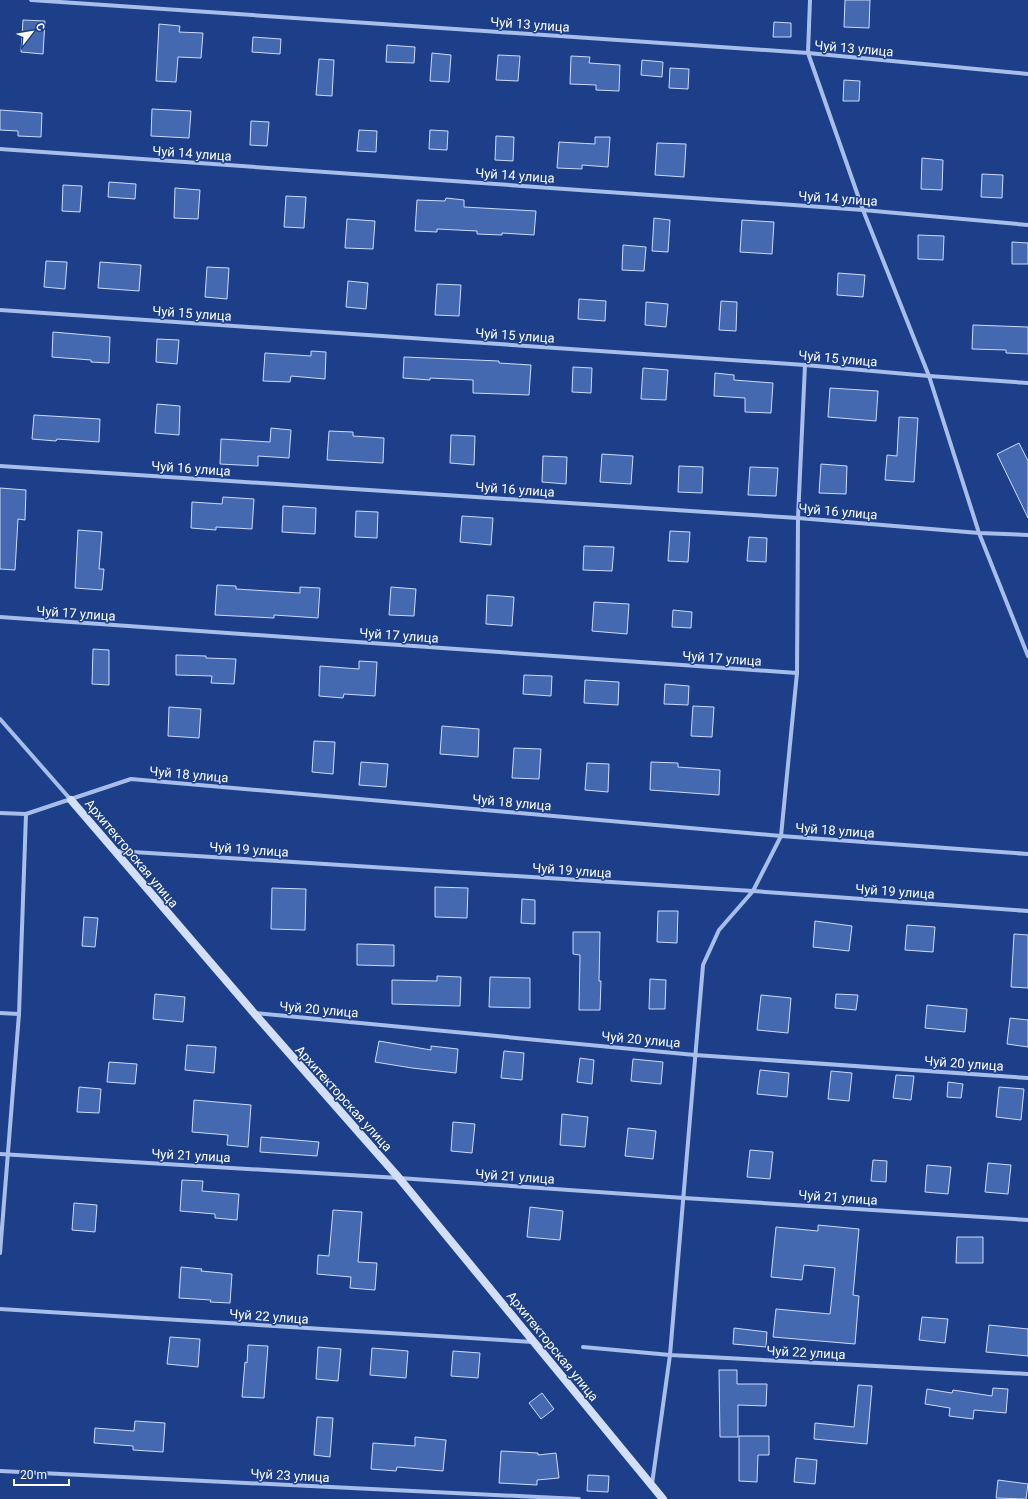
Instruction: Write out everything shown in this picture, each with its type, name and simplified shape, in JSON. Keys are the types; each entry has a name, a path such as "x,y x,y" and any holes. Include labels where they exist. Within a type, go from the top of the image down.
{"street":[{"name":"Чуй 13 улица","path":"31,0 808,53 1028,74"},
{"path":"810,0 808,53 863,210 930,376 979,533 1028,656"},
{"name":"Чуй 14 улица","path":"0,149 863,210 1028,225"},
{"name":"Чуй 15 улица","path":"0,310 805,365 1028,383"},
{"path":"652,1485 670,1355 703,965 719,930 753,891 781,836 797,673 798,518 805,365"},
{"name":"Чуй 16 улица","path":"0,466 798,518 979,533 1028,535"},
{"name":"Чуй 17 улица","path":"0,617 797,673"},
{"name":"Архитекторская улица","path":"0,718 253,1012 399,1178 663,1499"},
{"name":"Чуй 18 улица","path":"0,813 26,814 131,779 781,836 1028,854"},
{"path":"0,1253 19,1014 26,814"},
{"name":"Чуй 19 улица","path":"114,851 753,891 1028,911"},
{"path":"0,1012 19,1014"},
{"name":"Чуй 20 улица","path":"253,1012 695,1054 1028,1078"},
{"name":"Чуй 21 улица","path":"0,1154 399,1178 1028,1220"},
{"name":"Чуй 22 улица","path":"0,1309 536,1343"},
{"name":"Чуй 22 улица","path":"583,1347 670,1355 1028,1374"},
{"name":"Чуй 23 улица","path":"0,1471 579,1499"}],"building":[{"path":"845,0 870,0 869,28 844,27"},
{"path":"23,20 45,21 43,54 21,52"},
{"path":"774,22 791,23 791,37 773,37"},
{"path":"159,24 180,26 179,32 203,33 201,58 178,57 176,82 156,81"},
{"path":"253,37 281,39 280,54 252,52"},
{"path":"387,45 415,47 414,63 386,62"},
{"path":"432,53 451,55 449,82 430,81"},
{"path":"498,55 520,56 518,81 496,80"},
{"path":"571,56 590,57 589,63 620,65 619,91 596,90 596,85 570,84"},
{"path":"319,59 334,60 332,96 316,95"},
{"path":"642,60 663,62 662,77 641,75"},
{"path":"670,68 689,69 688,89 669,88"},
{"path":"844,80 860,81 859,101 843,101"},
{"path":"152,109 191,111 189,138 151,136"},
{"path":"0,110 42,113 41,137 18,136 18,131 0,130"},
{"path":"251,121 269,122 267,146 250,145"},
{"path":"359,130 377,131 376,152 357,151"},
{"path":"430,130 448,131 447,150 429,149"},
{"path":"496,136 514,137 513,161 495,160"},
{"path":"595,137 610,137 608,167 582,165 582,169 557,168 559,142 595,144"},
{"path":"657,143 686,144 684,177 655,175"},
{"path":"922,158 943,160 942,190 921,189"},
{"path":"982,174 1003,175 1002,198 981,197"},
{"path":"109,182 136,184 135,199 108,197"},
{"path":"63,185 82,186 80,212 62,211"},
{"path":"175,188 200,190 198,219 174,218"},
{"path":"286,196 306,197 304,228 284,227"},
{"path":"446,198 464,200 464,207 536,211 534,235 502,233 502,235 477,234 477,231 437,229 437,232 415,231 417,200 445,201"},
{"path":"654,218 670,220 668,252 652,251"},
{"path":"347,219 375,221 373,249 345,248"},
{"path":"742,220 774,222 772,254 740,252"},
{"path":"918,235 944,236 943,260 918,259"},
{"path":"1012,242 1028,243 1028,264 1012,264"},
{"path":"623,245 646,247 644,271 622,270"},
{"path":"46,261 67,262 65,289 44,287"},
{"path":"100,262 141,265 139,291 98,288"},
{"path":"207,267 229,268 227,299 205,297"},
{"path":"838,273 865,275 863,297 837,295"},
{"path":"348,281 368,283 366,309 346,307"},
{"path":"437,284 461,285 459,316 435,315"},
{"path":"579,299 606,301 605,321 578,319"},
{"path":"721,301 737,302 736,331 719,330"},
{"path":"646,302 668,304 666,327 645,325"},
{"path":"973,325 1028,327 1028,354 1006,353 1006,350 972,349"},
{"path":"53,332 110,337 109,363 52,357"},
{"path":"157,339 179,340 177,364 156,362"},
{"path":"311,351 326,352 325,379 291,376 290,382 263,381 265,353 311,356"},
{"path":"404,357 499,361 499,363 531,365 529,395 473,393 473,380 430,378 430,380 403,378"},
{"path":"573,367 592,368 591,393 572,392"},
{"path":"643,368 668,370 666,400 641,399"},
{"path":"715,373 734,375 734,380 773,383 771,413 745,412 745,398 714,396"},
{"path":"830,388 878,391 876,421 828,417"},
{"path":"157,404 180,406 179,435 155,433"},
{"path":"34,415 100,419 99,442 32,439"},
{"path":"899,417 918,418 914,482 885,480 887,455 897,456"},
{"path":"271,428 291,430 289,458 258,456 258,466 220,464 221,439 270,442"},
{"path":"329,431 353,432 353,436 384,438 383,463 327,460"},
{"path":"451,435 475,436 474,465 450,463"},
{"path":"1019,443 1028,461 1028,518 997,454"},
{"path":"602,454 633,456 631,484 600,482"},
{"path":"543,456 567,457 566,484 542,482"},
{"path":"821,464 847,466 846,494 819,493"},
{"path":"679,466 703,467 702,493 678,492"},
{"path":"750,467 778,468 776,496 748,495"},
{"path":"0,488 26,490 25,520 18,519 15,570 0,569"},
{"path":"223,497 254,499 252,529 216,527 216,530 191,528 192,502 222,504"},
{"path":"283,506 316,508 315,534 282,532"},
{"path":"356,511 378,512 377,538 355,537"},
{"path":"462,516 493,518 491,545 460,542"},
{"path":"78,530 102,532 99,569 104,569 102,590 75,588"},
{"path":"670,531 690,532 688,562 668,561"},
{"path":"749,537 767,538 766,562 747,561"},
{"path":"584,546 614,547 612,571 583,570"},
{"path":"217,585 236,586 236,589 300,593 300,587 320,588 318,618 274,615 274,618 215,615"},
{"path":"391,587 416,589 414,616 389,615"},
{"path":"487,595 514,597 512,626 486,624"},
{"path":"594,602 629,604 627,634 592,631"},
{"path":"673,610 692,612 691,628 672,627"},
{"path":"93,649 109,650 109,685 92,684"},
{"path":"176,655 236,659 234,684 211,683 212,676 176,675"},
{"path":"359,661 377,662 375,696 344,694 343,698 319,696 320,666 359,669"},
{"path":"524,675 552,676 551,696 523,694"},
{"path":"585,680 619,682 618,705 584,703"},
{"path":"665,684 689,686 688,705 664,704"},
{"path":"693,706 714,707 712,737 691,736"},
{"path":"169,707 201,709 199,738 168,736"},
{"path":"442,726 479,729 478,757 440,754"},
{"path":"314,741 335,742 333,774 312,772"},
{"path":"514,748 541,749 539,779 512,778"},
{"path":"361,762 388,764 386,787 359,785"},
{"path":"651,762 678,763 678,767 720,770 719,795 650,790"},
{"path":"587,763 609,764 608,792 585,790"},
{"path":"435,887 468,888 467,918 435,917"},
{"path":"272,888 306,889 305,930 271,929"},
{"path":"522,899 535,900 535,924 521,923"},
{"path":"658,911 678,911 677,943 657,942"},
{"path":"84,917 98,918 95,947 82,946"},
{"path":"815,921 852,926 849,951 813,947"},
{"path":"907,925 935,927 933,952 905,950"},
{"path":"573,932 600,932 600,1010 579,1010 580,955 573,954"},
{"path":"1014,934 1028,935 1028,988 1011,987"},
{"path":"357,944 394,945 394,966 357,965"},
{"path":"437,976 461,977 460,1006 392,1004 392,980 437,981"},
{"path":"490,977 530,978 530,1008 489,1007"},
{"path":"650,979 666,980 665,1009 649,1009"},
{"path":"155,994 185,997 183,1022 153,1019"},
{"path":"836,994 858,995 856,1010 835,1008"},
{"path":"761,995 791,998 788,1033 757,1030"},
{"path":"927,1005 967,1009 965,1032 925,1028"},
{"path":"1010,1018 1028,1020 1028,1047 1007,1044"},
{"path":"379,1041 431,1050 431,1046 458,1049 456,1073 375,1062"},
{"path":"187,1045 216,1047 214,1073 185,1070"},
{"path":"504,1051 524,1053 522,1080 501,1078"},
{"path":"580,1058 594,1060 592,1084 577,1082"},
{"path":"633,1059 663,1062 661,1084 631,1081"},
{"path":"109,1062 137,1064 135,1084 107,1082"},
{"path":"760,1070 789,1073 787,1097 757,1094"},
{"path":"831,1071 852,1073 849,1101 828,1099"},
{"path":"896,1075 914,1076 911,1100 893,1098"},
{"path":"948,1082 963,1084 961,1098 947,1097"},
{"path":"79,1087 101,1089 99,1113 77,1112"},
{"path":"999,1087 1024,1089 1021,1120 996,1117"},
{"path":"194,1100 251,1105 248,1147 227,1145 228,1135 192,1132"},
{"path":"562,1114 588,1117 585,1147 560,1145"},
{"path":"453,1122 475,1124 472,1153 451,1151"},
{"path":"628,1128 656,1131 653,1159 625,1156"},
{"path":"261,1137 319,1142 317,1156 260,1152"},
{"path":"750,1150 773,1152 770,1179 747,1177"},
{"path":"873,1160 887,1161 886,1182 871,1181"},
{"path":"988,1163 1011,1165 1008,1194 985,1192"},
{"path":"927,1165 951,1167 948,1194 925,1192"},
{"path":"182,1180 203,1181 202,1191 239,1194 237,1220 215,1218 215,1214 180,1211"},
{"path":"74,1203 97,1205 95,1232 72,1230"},
{"path":"530,1207 563,1211 560,1240 527,1237"},
{"path":"333,1210 362,1212 358,1262 377,1263 375,1290 350,1288 351,1277 317,1274 318,1255 329,1256"},
{"path":"818,1225 859,1229 853,1295 859,1296 855,1344 773,1337 776,1309 830,1314 835,1268 804,1265 802,1280 771,1277 776,1227 818,1231"},
{"path":"957,1237 983,1237 983,1263 956,1263"},
{"path":"181,1267 202,1269 201,1271 232,1274 230,1303 179,1298"},
{"path":"922,1317 948,1319 945,1343 919,1340"},
{"path":"989,1325 1028,1329 1028,1356 986,1352"},
{"path":"734,1328 767,1332 766,1347 733,1344"},
{"path":"170,1337 200,1339 198,1367 167,1364"},
{"path":"248,1345 268,1346 264,1398 242,1397"},
{"path":"318,1347 341,1349 338,1381 316,1379"},
{"path":"372,1348 408,1351 406,1378 370,1375"},
{"path":"453,1351 480,1353 478,1378 451,1376"},
{"path":"719,1370 737,1370 737,1384 767,1384 766,1406 738,1405 738,1437 720,1437"},
{"path":"858,1385 872,1386 867,1444 814,1439 815,1423 854,1427"},
{"path":"993,1388 1008,1389 1006,1413 974,1410 973,1419 949,1416 950,1408 925,1404 927,1389 952,1393 953,1390 992,1396"},
{"path":"542,1393 554,1409 541,1419 529,1403"},
{"path":"317,1417 333,1418 330,1457 314,1455"},
{"path":"135,1421 165,1423 163,1452 133,1450 133,1446 94,1443 95,1428 134,1431"},
{"path":"739,1436 769,1436 769,1455 758,1455 757,1482 739,1481"},
{"path":"415,1437 446,1440 443,1471 397,1467 396,1471 371,1469 373,1443 415,1446"},
{"path":"501,1451 538,1453 538,1455 556,1453 559,1478 537,1480 537,1485 499,1483"},
{"path":"796,1458 817,1460 815,1484 794,1482"},
{"path":"588,1475 609,1476 608,1492 587,1491"},
{"path":"998,1480 1028,1484 1026,1499 996,1498"}]}
